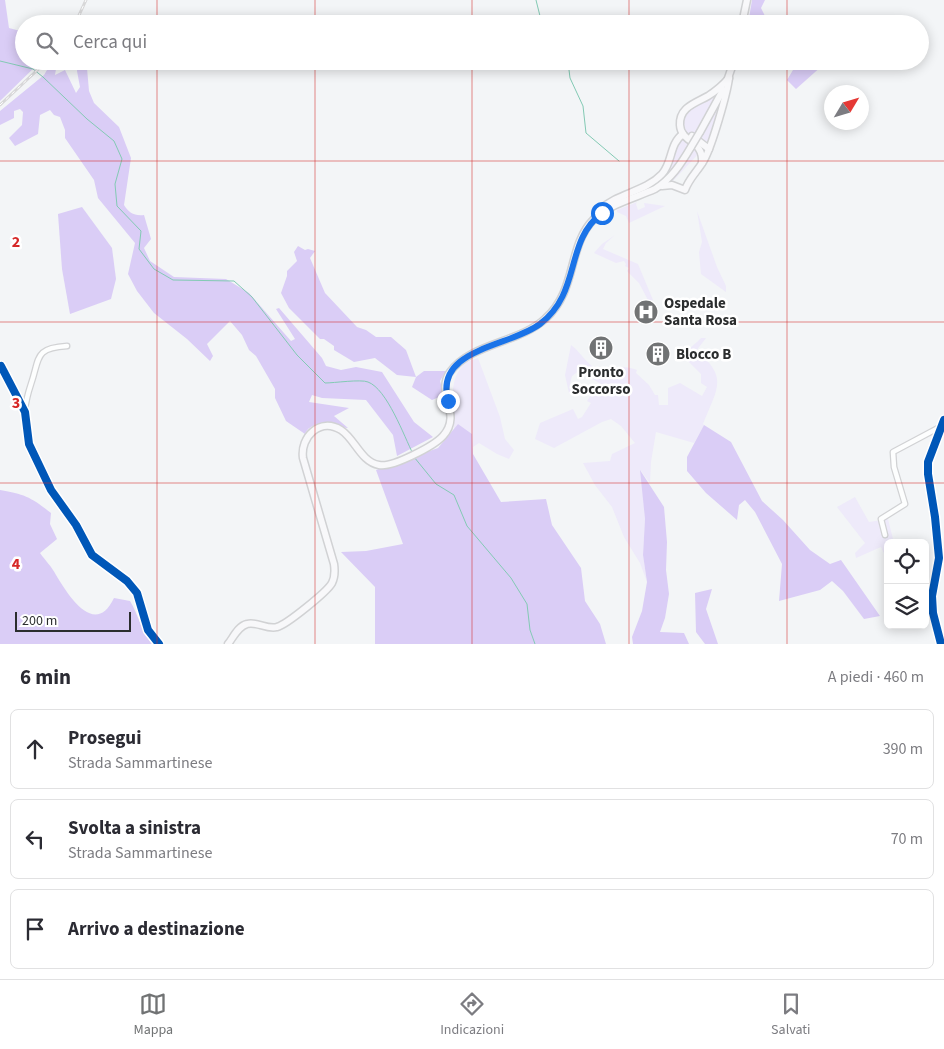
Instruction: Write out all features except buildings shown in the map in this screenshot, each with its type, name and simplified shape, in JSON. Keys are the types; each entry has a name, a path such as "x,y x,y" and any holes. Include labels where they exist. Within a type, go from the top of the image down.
{"main road":[{"path":"744,15 746,0"},
{"path":"595,218 608,209 655,189 672,185 685,190 709,149 731,70"},
{"path":"655,189 675,172 700,132 729,78"},
{"path":"702,163 701,151 692,145 682,134 680,120 686,108 710,95 729,78"},
{"path":"228,644 239,629 246,624 273,628 282,626 326,591 333,580 334,564 302,458 303,446 308,434 320,427 335,428 349,437 366,458 375,464 383,466 400,460 440,439 451,424 451,413 445,388 450,372 468,357 528,332 548,317 563,298 581,239 595,218 604,206 645,187 661,175 668,166 675,140 682,134 688,134 709,149"},
{"path":"692,145 709,149"}],"street":[{"path":"67,346 56,347 45,351 39,356 26,397 25,412 29,444 51,490 76,525 92,555 127,581 137,593 148,630 158,644"},
{"path":"2,366 25,412"},
{"path":"941,644 935,628 932,596 938,566 938,543 928,468 931,449 944,420"},
{"path":"885,535 881,520 905,504 894,467 893,452 941,426"},
{"path":"938,566 944,565"}],"shaded area":[{"path":"0,0 5,0 9,28 15,30 15,70 32,70 0,101"},
{"path":"752,0 765,0 761,8 764,15 750,15"},
{"path":"47,70 56,70 55,75 65,70 76,93 80,87 77,71 87,70 89,91 94,103 119,127 131,158 124,205 132,213 144,215 151,239 144,248 150,261 174,277 226,279 249,293 291,341 295,339 276,309 279,308 322,358 326,366 341,370 356,367 382,372 414,422 433,437 397,456 393,435 366,400 322,398 312,395 309,402 349,408 334,416 348,428 324,423 312,426 305,434 286,421 275,398 275,389 256,356 249,350 242,335 230,321 207,344 213,356 210,361 187,339 154,313 137,291 128,274 135,243 98,198 94,180 65,138 65,130 60,117 54,115 50,110 40,115 38,134 15,146 9,138 22,125 23,112 20,109 14,111 14,118 0,125 0,111 44,75"},
{"path":"793,70 817,70 796,89 787,80"},
{"path":"720,89 702,134 720,103 708,141 704,141 684,131 682,120 686,112"},
{"path":"682,137 700,152 672,182 669,182 694,150 690,147 677,166 657,185 635,194 659,179 676,143"},
{"path":"637,202 638,210 645,207 644,203 665,206 629,223 626,216 617,212 617,210"},
{"path":"82,207 112,248 116,279 111,299 70,314 62,269 58,214"},
{"path":"697,211 717,267 726,286 726,292 701,274 699,252 702,242"},
{"path":"615,235 606,243 603,249 638,264 653,300 649,302 639,283 627,271 629,268 625,266 624,261 616,263 594,253 602,244"},
{"path":"298,246 305,250 315,251 310,258 325,293 357,327 366,330 376,337 391,337 406,350 416,377 397,375 375,358 354,362 334,350 334,346 324,339 320,339 289,308 281,293 287,271 297,261 294,252"},
{"path":"701,338 706,338 696,351 707,360 717,377 715,393 704,425 694,443 656,432 650,483 641,471 645,519 643,555 647,582 640,563 624,537 612,507 595,485 583,463 610,461 612,454 635,443 621,426 611,419 554,448 535,439 540,423 573,409 578,419 582,417 591,403 587,401 599,383 580,370 572,376 569,388 576,394 569,393 565,375 571,345 594,368 604,372 625,367 637,370 636,373 649,385 655,395 658,395 659,405 668,405 668,388 680,383 702,396 707,387 701,383 701,374 683,358 688,350"},
{"path":"478,358 500,417 505,439 514,450 509,459 479,443 473,447 472,434 458,424 454,429 452,402 456,375 467,362"},
{"path":"424,371 446,371 440,381 444,395 432,400 412,387 416,377"},
{"path":"458,424 472,434 473,454 501,502 546,499 552,525 581,568 585,601 600,624 606,644 375,644 375,587 341,552 366,551 403,544 376,470 438,448"},
{"path":"704,425 731,442 762,501 783,520 810,550 830,564 841,560 880,616 864,619 843,591 832,581 820,590 779,601 782,564 755,512 745,500 739,505 737,520 706,493 687,471 687,457"},
{"path":"640,470 664,507 667,542 666,570 669,594 665,618 660,632 684,633 689,644 633,644 632,637 642,611 647,582 643,555 645,519"},
{"path":"0,490 28,497 51,513 50,524 57,539 40,553 75,602 90,614 99,614 107,609 114,598 130,601 145,634 152,644 0,644"},
{"path":"855,497 869,522 888,519 893,539 884,539 884,553 881,547 856,558 855,553 865,543 837,507"},
{"path":"712,589 706,609 718,644 705,644 696,632 695,593"}],"waterway":[{"path":"536,0 540,15"},
{"path":"0,61 15,65"},
{"path":"34,70 87,119 114,141 122,159 115,184 117,206 141,231 139,249 154,269 173,280 234,281 252,297 297,355 325,383 365,381 375,386 388,403 413,454"},
{"path":"569,70 570,78 583,106 586,133 619,161"},
{"path":"414,457 436,484 454,495 467,526 511,578 527,604 530,630 535,644"}],"railway":[{"path":"79,15 86,0"},
{"path":"0,105 37,70"}],"cycle path":[{"path":"1,366 25,412 29,444 51,490 76,525 92,555 127,581 137,593 148,630 159,644"},
{"path":"941,644 933,613 932,596 939,558 928,462 944,420"}],"place":[{"name":"Ospedale Santa Rosa","path":"646,312"},
{"name":"Pronto Soccorso","path":"601,348"},
{"name":"Blocco B","path":"658,354"}],"route":[{"path":"448,401 446,392 447,377 463,359 485,348 528,332 540,324 556,308 563,298 567,287 581,239 591,222 602,213"}]}
